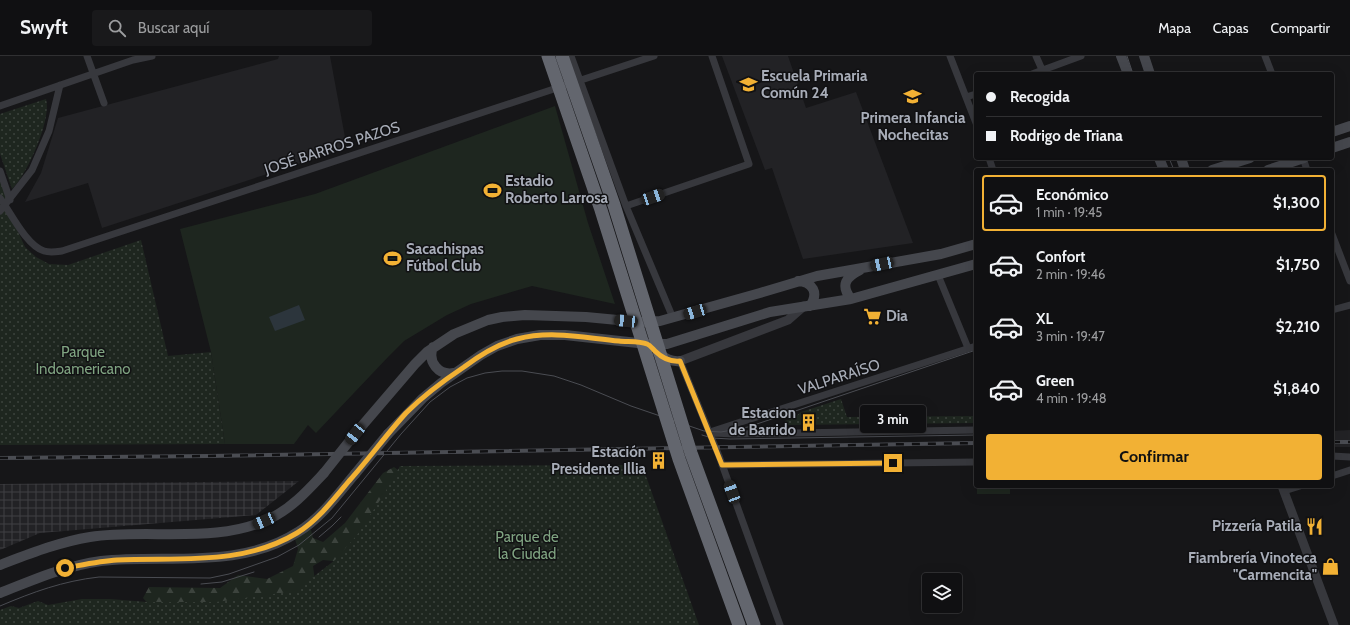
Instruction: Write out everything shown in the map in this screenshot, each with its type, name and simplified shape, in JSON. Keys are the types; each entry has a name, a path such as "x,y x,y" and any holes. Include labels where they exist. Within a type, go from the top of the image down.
{"highway":[{"path":"548,56 601,210 679,459 739,625"},
{"path":"562,56 614,205 691,453 754,625"}],"main road":[{"path":"1121,56 1127,72"},
{"path":"1144,56 1149,72"},
{"path":"1334,131 1350,126"},
{"path":"1334,147 1350,142"},
{"path":"1218,168 1244,160"},
{"path":"1274,168 1297,160"},
{"path":"0,565 50,546 90,537 220,532 256,525 271,518 302,496 324,473 415,364 433,347 471,326 514,315 639,322 660,321 832,272 941,254 974,245"},
{"path":"0,593 58,571 86,564 117,560 214,558 246,553 266,548 283,541 299,532 315,519 388,434 423,398 454,373 480,355 497,346 540,335 566,335 647,344 663,344 678,341 776,311 851,299 974,265"},
{"path":"851,299 846,293 845,286 847,279 850,275 867,267"},
{"path":"798,281 810,285 814,291 814,296 807,306"},
{"path":"647,344 658,354 668,360 674,362 680,361"},
{"path":"433,347 431,358 436,368 443,373 454,373"}],"street":[{"path":"87,56 104,102"},
{"path":"0,106 94,74 132,58 152,56"},
{"path":"571,56 626,206 673,318"},
{"name":"JOSÉ BARROS PAZOS","path":"8,203 24,234 32,243 42,250 52,253 62,251 654,56"},
{"path":"626,206 749,164 712,56"},
{"path":"950,56 974,118"},
{"path":"1036,56 1043,72 1081,56"},
{"path":"1265,56 1271,72"},
{"path":"0,211 8,203 32,170 49,131 60,85"},
{"path":"966,97 974,95"},
{"path":"0,171 8,203"},
{"path":"0,198 8,203"},
{"path":"1334,239 1350,281"},
{"path":"938,275 968,348"},
{"path":"1334,309 1350,305"},
{"path":"780,625 710,432 680,361 788,320 807,306"},
{"name":"VALPARAÍSO","path":"710,432 974,346"},
{"path":"710,432 734,434 974,430"},
{"path":"1334,456 1350,457"},
{"path":"722,465 974,462"},
{"path":"1334,475 1350,470"},
{"path":"1283,488 1334,625"}],"shaded area":[{"path":"279,56 330,56 347,148 102,228 88,183 25,202 41,173 58,118 278,59"},
{"path":"722,56 788,56 806,108 856,92 913,243 803,259 772,168 765,170"},
{"path":"299,305 305,320 275,331 269,317"},
{"path":"1350,430 1350,447 1334,447 1334,431"},
{"path":"299,481 256,515 40,533 0,550 0,484"}],"green space":[{"path":"46,99 47,108 42,133 31,160 12,189 0,154 0,114"},
{"name":"Sacachispas Fútbol Club","path":"555,106 588,223 615,304 532,286 471,304 447,315 404,341 316,433 308,425 294,444 225,444 211,352 180,229 315,194"},
{"name":"Parque Indoamericano","path":"0,171 10,200 6,205 25,247 36,257 49,264 68,265 141,240 168,356 211,352 225,444 0,445"},
{"path":"841,399 847,417 974,416 974,423 787,425 784,423 801,412"},
{"name":"Parque de la Ciudad","path":"642,465 699,625 0,625 0,610 11,606 19,608 38,601 48,605 82,599 110,599 147,602 216,602 295,591 335,560 357,535 384,494 400,466"},
{"path":"394,467 409,478 343,562 323,560 313,566 315,581 306,598 151,607 143,598 149,587 220,588 238,575 267,579 293,566 298,549 295,539 304,530 311,530 313,538 323,542 345,523 383,473"},
{"path":"977,488 1010,488 1010,494 977,494"}],"tram line":[{"path":"1127,56 1132,72"},
{"path":"1170,160 1173,168"},
{"path":"0,606 24,596 73,581 99,577 210,578 229,574 277,557 299,545 332,518 401,434 430,402 450,387 467,378 485,373 522,371 554,376 581,385 631,406 704,431 721,432 748,427 974,351"},
{"path":"702,435 712,438 730,439 974,435"},
{"path":"319,537 341,517"},
{"path":"201,584 222,582 254,572"}],"railway":[{"path":"1334,442 1350,442"},
{"path":"0,458 974,443"}],"place":[{"name":"Escuela Primaria Común 24","path":"748,85"},
{"name":"Primera Infancia Nochecitas","path":"913,97"},
{"name":"Estadio Roberto Larrosa","path":"492,190"},
{"name":"Sacachispas Fútbol Club","path":"393,258"},
{"name":"Dia","path":"873,316"},
{"name":"Estacion de Barrido","path":"809,422"},
{"name":"Estación Presidente Illia","path":"659,461"},
{"name":"Pizzería Patila","path":"1315,526"},
{"name":"Fiambrería Vinoteca \"Carmencita\"","path":"1330,567"}],"route":[{"path":"65,568 117,560 214,558 233,556 253,552 283,541 299,532 315,519 336,497 406,413 441,383 480,355 497,346 517,339 540,335 566,335 647,344 658,354 668,360 674,362 680,361 710,432 722,465 893,463"}]}
